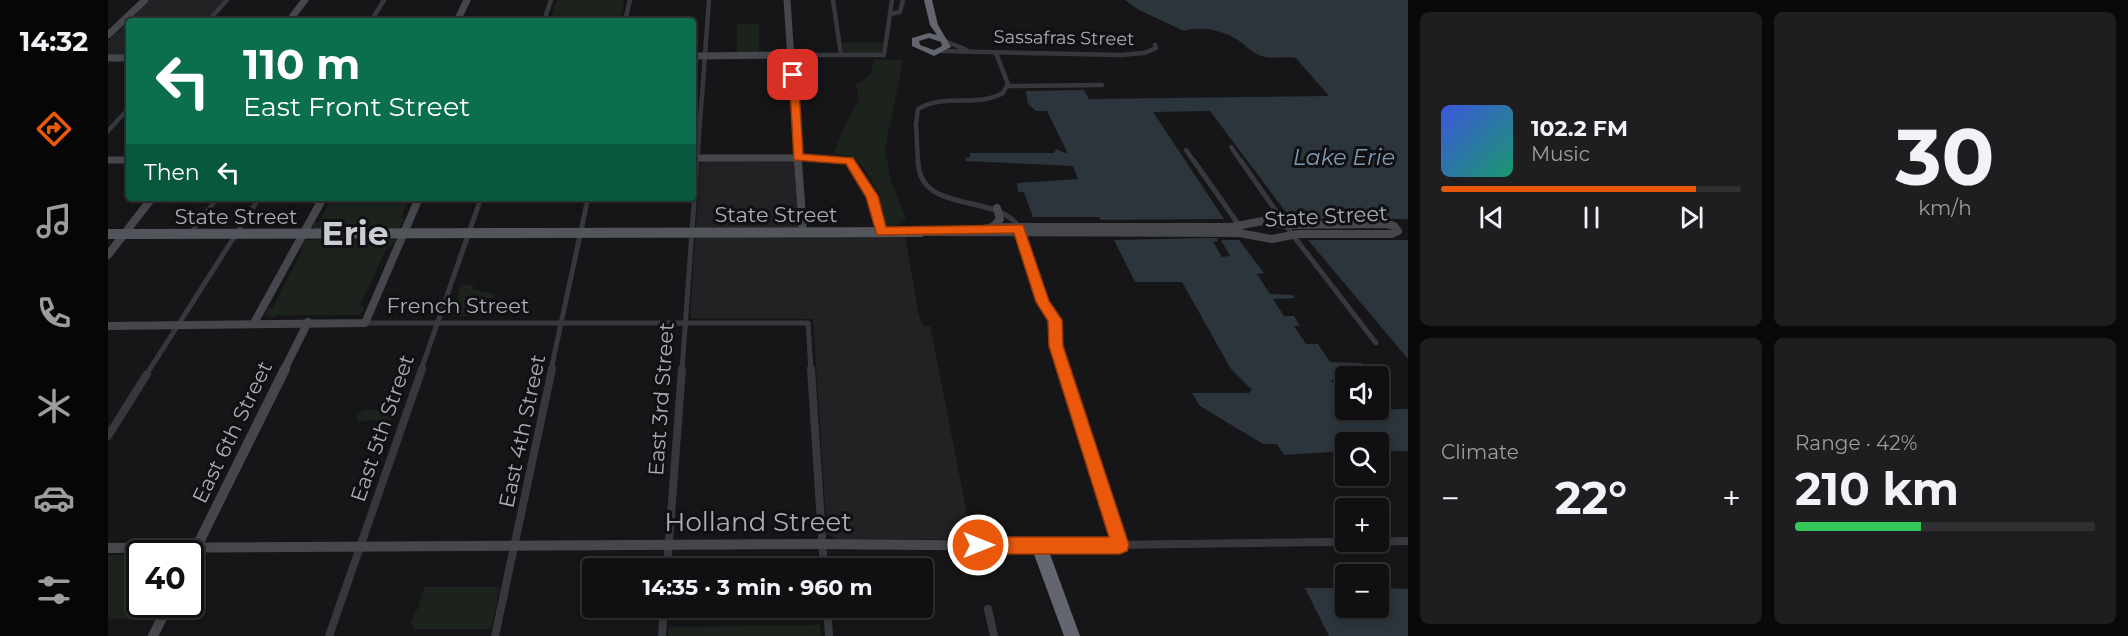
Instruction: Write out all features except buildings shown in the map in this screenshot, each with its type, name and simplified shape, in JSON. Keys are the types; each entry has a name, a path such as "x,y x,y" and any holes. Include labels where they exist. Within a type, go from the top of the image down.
{"highway":[{"path":"922,0 927,27 914,42 918,49 930,53 942,51 947,47 933,25 928,0"},
{"path":"921,36 933,36 945,41"},
{"path":"1039,546 1072,636"}],"main road":[{"name":"State Street","path":"108,234 921,232"}],"street":[{"path":"108,35 145,0"},
{"path":"211,18 227,0"},
{"path":"291,18 305,0"},
{"path":"373,18 384,0"},
{"path":"458,18 467,0"},
{"path":"545,18 551,0"},
{"path":"626,18 630,0"},
{"name":"East 3rd Street","path":"696,148 709,0"},
{"path":"787,0 802,232"},
{"path":"833,0 842,55"},
{"path":"696,56 884,55 892,0"},
{"path":"891,14 900,12 903,0"},
{"name":"Sassafras Street","path":"945,41 967,50"},
{"name":"Sassafras Street","path":"942,51 1136,55 1153,51 1155,45"},
{"path":"996,53 1008,86"},
{"path":"108,58 126,58"},
{"path":"1102,85 1008,86 1000,95 990,99 942,99 927,102 918,109 916,118 919,173 926,186 946,198 984,203 997,208 1011,217 1020,231 1043,302 1056,324 1056,346 1120,545"},
{"path":"108,131 126,111"},
{"path":"1231,147 1292,234 1376,344"},
{"path":"1186,150 1245,234"},
{"path":"696,158 840,158 850,161 872,196 881,232"},
{"path":"108,160 126,160"},
{"path":"108,255 150,201"},
{"path":"108,436 257,201"},
{"path":"254,323 321,201"},
{"path":"365,323 418,201"},
{"name":"East 5th Street","path":"329,636 480,201"},
{"name":"East 4th Street","path":"495,636 587,201"},
{"name":"East 3rd Street","path":"668,558 693,201"},
{"path":"190,234 213,204"},
{"path":"993,227 1000,219 997,208"},
{"name":"State Street","path":"921,232 1209,232 1245,234 1272,239 1292,234 1392,234 1398,230 1386,224 1286,225 1263,221 1239,226 1020,231 993,227 975,231"},
{"name":"French Street","path":"108,326 308,322 685,324 808,322 823,544"},
{"name":"East 6th Street","path":"200,540 308,322"},
{"name":"Holland Street","path":"204,548 669,544 1039,546 1408,541"},
{"path":"823,544 824,558"},
{"name":"Holland Street","path":"108,548 126,548"},
{"path":"988,609 994,636"},
{"path":"153,636 162,618"},
{"path":"662,636 663,618"},
{"path":"828,618 829,636"}],"shaded area":[{"path":"150,0 225,0 209,18 132,18"},
{"path":"557,0 624,0 621,18 551,18"},
{"path":"126,23 126,56 108,56 108,41"},
{"path":"737,24 759,24 759,54 737,54"},
{"path":"884,42 882,53 844,53 842,43"},
{"path":"875,59 903,60 885,149 891,181 906,218 896,226 884,225 875,196 880,195 862,166 851,157 835,155 835,149 846,122 859,100 856,85 869,76"},
{"path":"703,161 794,162 799,237 905,236 919,316 923,326 930,326 972,539 838,540 827,534 813,319 690,318 700,165"},
{"path":"330,201 408,201 401,218 405,220 398,228 312,229 314,223 319,222"},
{"path":"384,238 395,240 392,246 387,247 360,306 365,309 359,315 278,315 275,317 265,315 267,308 273,307 303,249 300,248 305,240"},
{"path":"461,284 474,285 472,289 495,294 494,298 481,298 472,316 453,316"},
{"path":"364,410 397,410 394,420 358,421 356,415"},
{"path":"126,554 126,618 154,619 108,619 108,555"},
{"path":"424,587 500,587 491,629 415,629 410,622 418,608"},
{"path":"820,625 821,636 668,636 668,627"}],"water":[{"name":"Lake Erie","path":"1125,0 1408,0 1408,219 1291,219 1210,111 1153,112 1224,219 1101,220 1099,217 1033,217 1024,192 1018,192 1017,183 1078,179 1073,166 966,161 970,153 1054,153 1056,149 1068,154 1047,111 1036,111 1028,104 1026,91 1084,90 1089,99 1329,96 1296,58 1261,56 1229,35 1214,30 1184,31 1139,10"},
{"path":"1217,238 1218,241 1213,242 1222,257 1230,256 1221,240 1239,240 1264,273 1257,274 1270,294 1293,295 1295,298 1273,299 1284,316 1294,316 1300,326 1294,326 1306,344 1318,344 1330,362 1362,363 1364,366 1335,366 1335,380 1331,380 1335,388 1335,420 1389,420 1389,409 1408,409 1408,451 1389,451 1389,432 1335,432 1335,452 1284,455 1277,444 1263,444 1200,406 1192,393 1249,393 1252,390 1231,369 1182,282 1135,282 1114,240"},
{"path":"1308,240 1408,240 1408,359"},
{"path":"1305,588 1335,588 1335,618 1389,618 1389,588 1408,589 1408,636 1329,636"}],"district":[{"name":"Erie","path":"355,233"}],"route":[{"path":"793,75 798,158 849,160 872,196 878,211 881,232 1019,228 1043,302 1055,320 1056,346 1120,545 978,545"}]}
